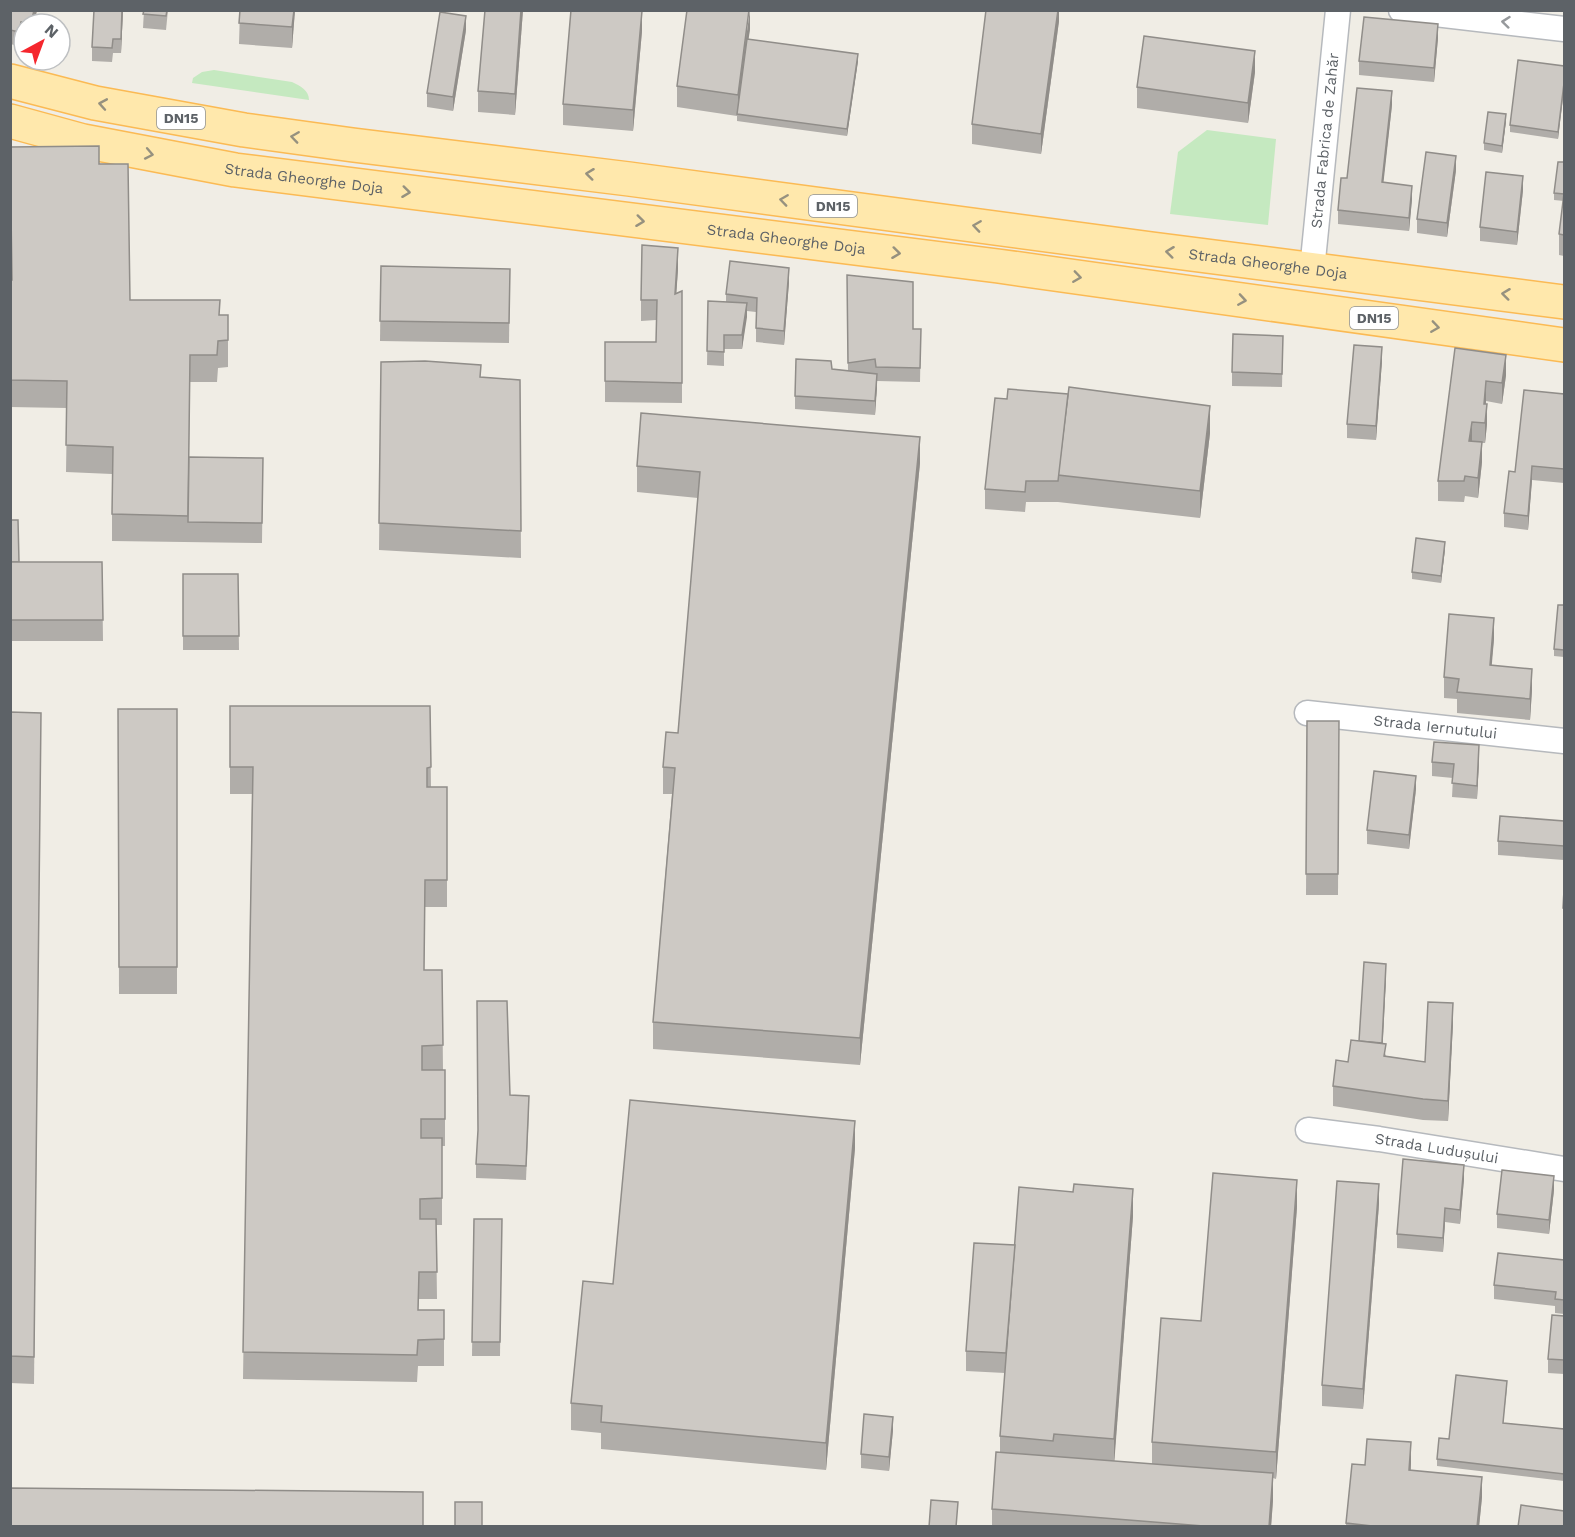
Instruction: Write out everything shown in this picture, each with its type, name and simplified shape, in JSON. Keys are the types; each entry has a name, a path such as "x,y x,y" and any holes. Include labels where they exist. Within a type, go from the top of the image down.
{"main road":[{"name":"Strada Gheorghe Doja","path":"10,81 95,103 244,130 1564,302"},
{"name":"Strada Gheorghe Doja","path":"10,121 83,141 235,170 998,266 1564,345"}],"street":[{"name":"Strada Fabrica de Zahăr","path":"1312,270 1338,10"},
{"path":"1401,10 1564,29"},
{"name":"Strada Iernutului","path":"1306,713 1564,741"},
{"name":"Strada Ludușului","path":"1308,1130 1564,1169"}],"green space":[{"path":"214,70 292,82 306,91 309,100 192,83 193,78 202,72"},
{"path":"1207,130 1276,139 1268,225 1170,214 1178,152"}],"building":[{"path":"10,10 34,10 34,12 12,12 12,30 10,30"},
{"path":"94,10 122,10 121,39 113,39 112,48 92,47"},
{"path":"144,10 167,10 166,16 143,14"},
{"path":"240,10 294,10 292,27 239,23"},
{"path":"485,10 521,10 515,94 478,91"},
{"path":"571,10 642,11 633,110 563,104"},
{"path":"687,10 749,10 738,95 677,86"},
{"path":"986,10 1058,10 1041,134 972,124"},
{"path":"440,12 466,16 453,97 427,93"},
{"path":"1364,17 1438,24 1434,68 1359,61"},
{"path":"1144,36 1255,51 1248,103 1137,87"},
{"path":"747,39 858,54 847,129 737,114"},
{"path":"1518,60 1564,66 1558,132 1510,125"},
{"path":"1357,88 1392,91 1382,182 1412,186 1409,218 1338,210 1341,178 1347,178"},
{"path":"1488,112 1506,114 1502,146 1484,143"},
{"path":"99,146 99,164 128,164 130,300 220,300 219,315 228,315 228,340 218,341 217,355 190,355 188,516 112,514 113,447 66,445 67,381 10,380 10,280 12,280 10,147"},
{"path":"1426,152 1456,156 1447,223 1417,219"},
{"path":"1558,162 1564,162 1564,194 1554,193"},
{"path":"1486,172 1523,176 1517,232 1480,227"},
{"path":"1564,193 1564,235 1559,234"},
{"path":"642,245 678,248 675,294 682,291 682,383 605,381 605,342 656,342 657,300 641,300"},
{"path":"730,261 789,268 784,331 756,328 757,298 726,294"},
{"path":"381,266 510,269 509,323 380,321"},
{"path":"847,275 913,282 913,329 921,329 920,368 876,367 875,359 848,363"},
{"path":"708,301 747,303 742,335 724,335 724,352 707,351"},
{"path":"1233,334 1283,336 1282,374 1232,372"},
{"path":"1354,345 1382,347 1376,426 1347,424"},
{"path":"1455,348 1506,355 1502,383 1486,381 1485,423 1472,422 1469,441 1482,442 1478,478 1465,476 1464,481 1438,481"},
{"path":"796,359 831,361 832,369 877,374 875,401 795,396"},
{"path":"425,361 481,365 480,377 520,380 521,531 379,523 381,362"},
{"path":"1069,387 1210,406 1200,491 1058,475"},
{"path":"1008,389 1068,394 1058,481 1026,481 1025,492 985,489 995,398 1007,399"},
{"path":"1524,390 1564,394 1564,469 1532,466 1528,516 1504,513 1509,471 1515,472"},
{"path":"641,413 920,437 860,1038 653,1022 675,768 663,767 666,732 678,733 700,472 637,466"},
{"path":"189,457 263,458 262,523 188,522"},
{"path":"10,520 18,520 19,562 10,562"},
{"path":"1416,538 1445,542 1441,576 1412,572"},
{"path":"10,562 102,562 103,620 10,620"},
{"path":"183,574 238,574 239,636 183,636"},
{"path":"1558,605 1564,605 1564,650 1554,649"},
{"path":"1449,614 1494,618 1490,665 1532,669 1530,699 1457,692 1459,679 1444,677"},
{"path":"230,706 430,706 431,767 427,768 427,787 447,787 447,880 425,880 424,970 442,970 443,1045 422,1046 422,1070 445,1070 445,1119 421,1119 421,1138 442,1138 442,1198 420,1199 420,1219 436,1219 437,1272 419,1272 418,1310 444,1310 444,1339 418,1340 417,1355 243,1352 253,767 230,767"},
{"path":"118,709 177,709 177,967 119,967"},
{"path":"10,712 41,713 34,1357 10,1356"},
{"path":"1307,721 1339,721 1338,874 1306,874"},
{"path":"1434,742 1479,745 1477,786 1452,783 1454,764 1432,762"},
{"path":"1374,771 1416,776 1409,835 1367,830"},
{"path":"1500,816 1564,821 1564,846 1498,841"},
{"path":"1364,962 1386,964 1382,1043 1359,1041"},
{"path":"477,1001 507,1001 510,1095 529,1096 526,1166 476,1164"},
{"path":"1428,1002 1453,1003 1448,1101 1333,1086 1336,1060 1348,1062 1351,1040 1386,1044 1384,1056 1425,1062"},
{"path":"630,1100 855,1121 826,1443 601,1422 602,1406 571,1403 583,1281 613,1284"},
{"path":"1403,1159 1464,1165 1460,1210 1445,1208 1443,1238 1397,1234"},
{"path":"1502,1170 1554,1176 1549,1220 1497,1214"},
{"path":"1213,1173 1297,1180 1276,1452 1152,1442 1161,1318 1201,1321"},
{"path":"1337,1181 1379,1184 1363,1389 1322,1385"},
{"path":"1074,1184 1133,1189 1114,1439 1054,1434 1053,1441 1000,1436 1019,1187 1073,1192"},
{"path":"474,1219 502,1219 500,1342 472,1342"},
{"path":"974,1243 1015,1245 1006,1353 966,1351"},
{"path":"1498,1253 1564,1260 1564,1300 1555,1299 1556,1292 1494,1285"},
{"path":"1552,1315 1564,1316 1564,1360 1548,1359"},
{"path":"1456,1375 1507,1381 1503,1423 1564,1429 1564,1474 1437,1459 1439,1438 1449,1439"},
{"path":"864,1414 893,1417 889,1457 861,1454"},
{"path":"1367,1439 1411,1442 1409,1470 1482,1477 1477,1527 1381,1527 1346,1523 1352,1464 1365,1465"},
{"path":"996,1452 1273,1473 1269,1527 1216,1527 992,1509"},
{"path":"10,1488 423,1492 423,1527 10,1527"},
{"path":"931,1500 958,1502 956,1527 929,1527"},
{"path":"455,1502 482,1502 482,1527 455,1527"},
{"path":"1521,1505 1564,1511 1564,1527 1518,1527"}]}
